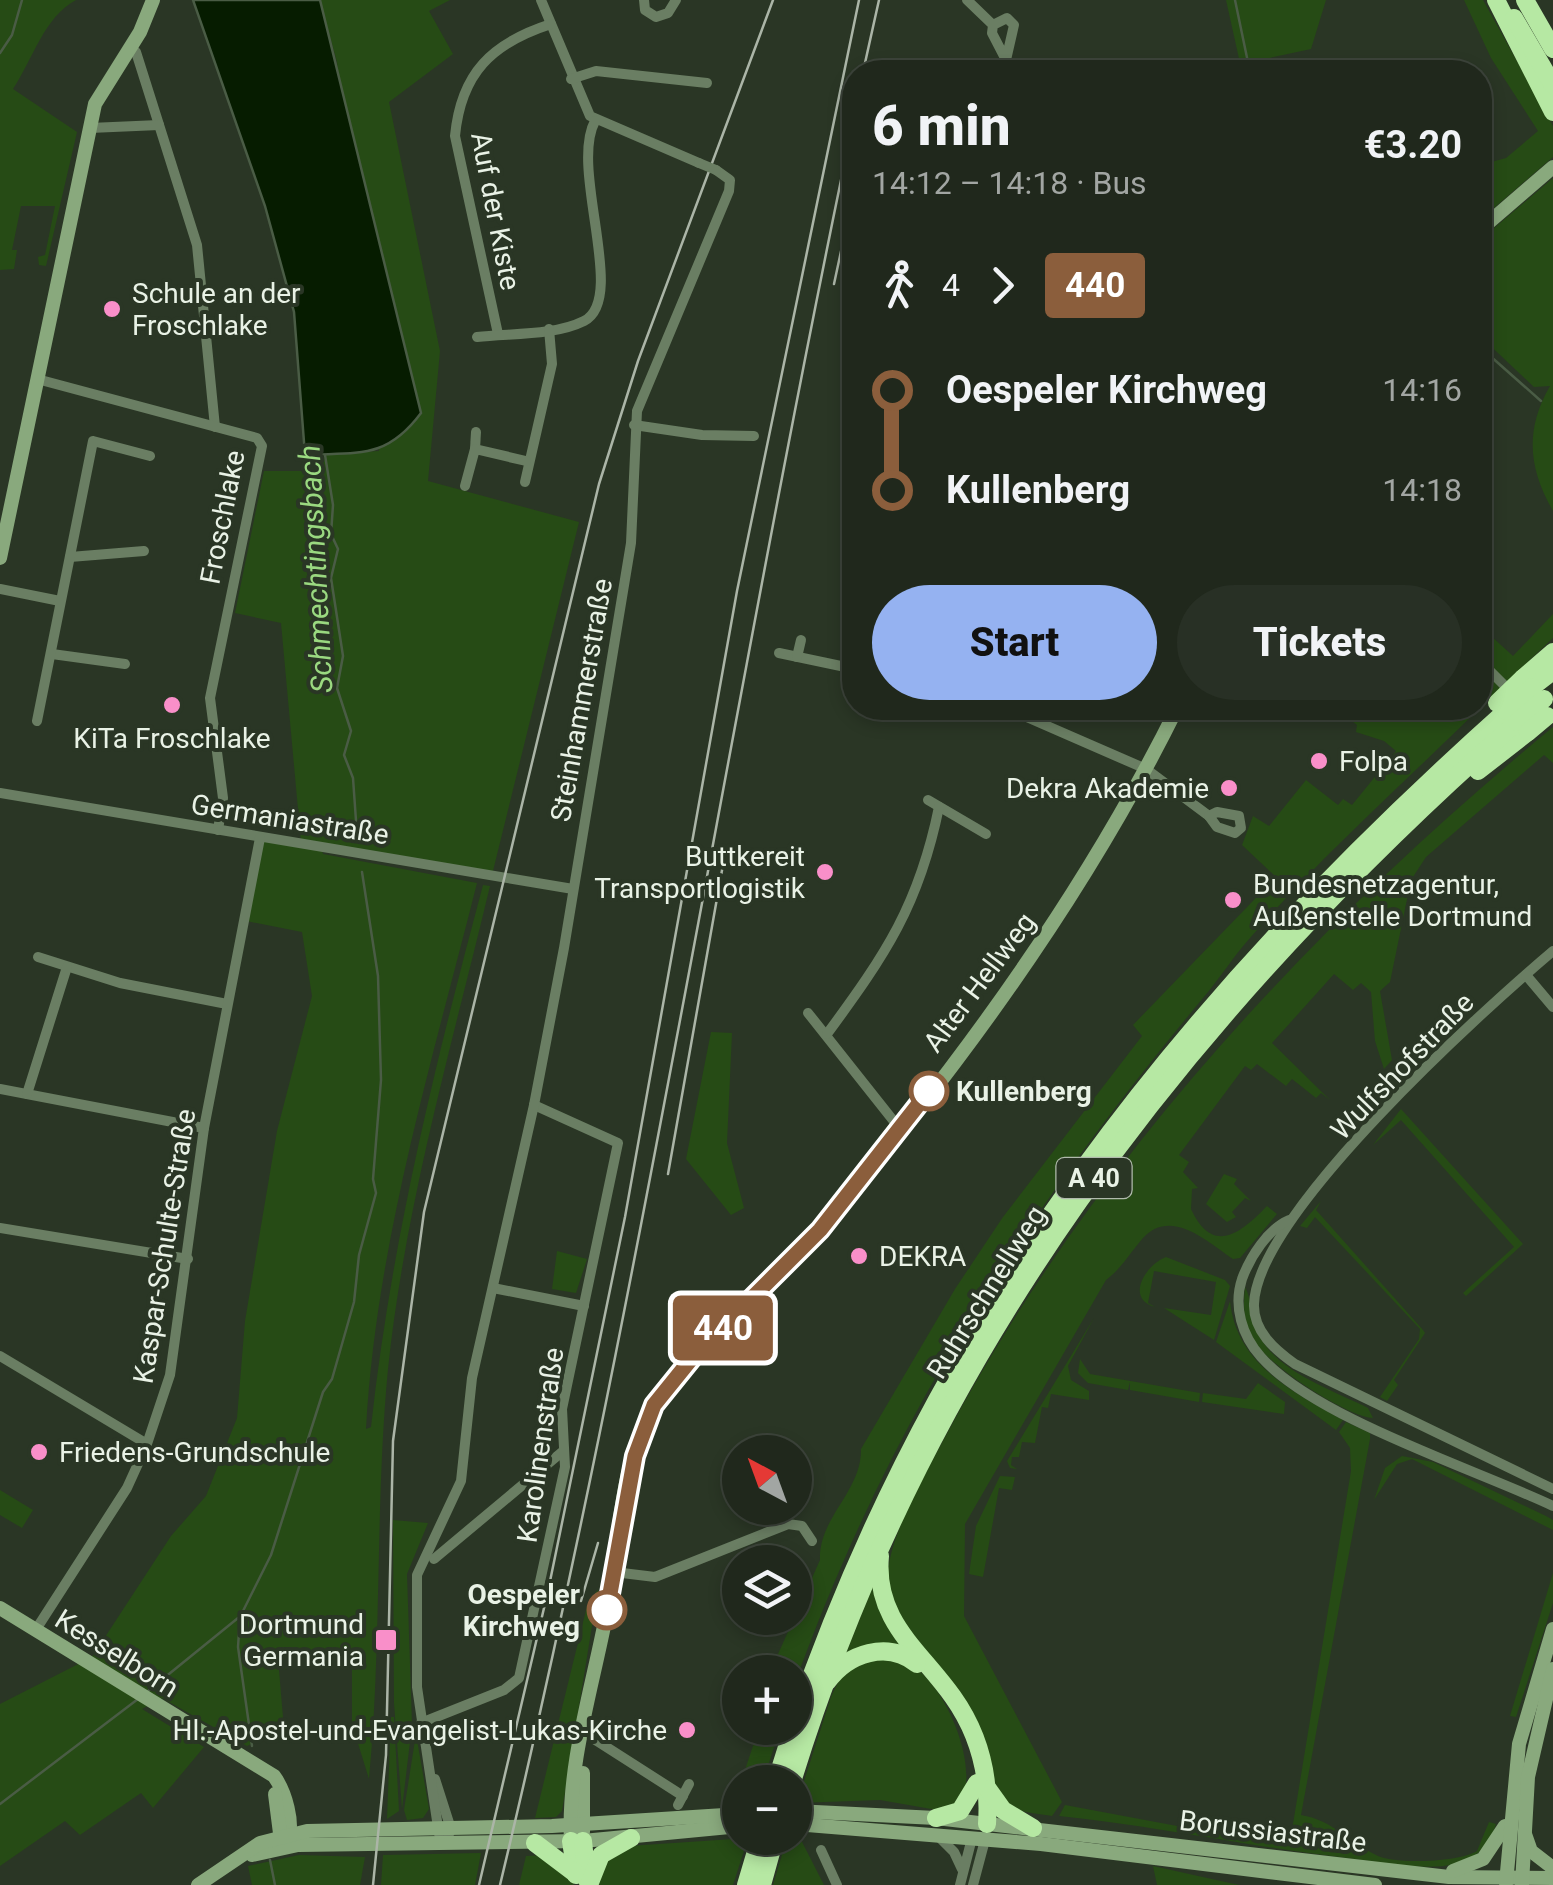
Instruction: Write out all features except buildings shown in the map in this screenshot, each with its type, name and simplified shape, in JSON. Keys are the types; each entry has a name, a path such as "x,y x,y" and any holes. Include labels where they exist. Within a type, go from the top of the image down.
{"highway":[{"path":"1496,0 1553,112"},
{"path":"1504,0 1553,84"},
{"path":"1525,0 1553,45"},
{"path":"1512,717 1544,696 1553,651"},
{"name":"Ruhrschnellweg","path":"812,1673 884,1496 941,1386 1012,1269 1159,1069 1356,852 1512,717 1544,696"},
{"name":"Ruhrschnellweg","path":"797,1765 818,1700 890,1523 968,1369 1094,1178 1239,999 1512,717"},
{"path":"890,1523 880,1563 886,1609 903,1640 960,1708 979,1750 980,1831"},
{"path":"818,1700 833,1674 852,1660 875,1652 906,1656 929,1675 954,1711 968,1739 982,1786 1003,1810 1034,1828"},
{"path":"936,1826 960,1811 982,1786"},
{"path":"577,1833 583,1882"},
{"path":"583,1882 606,1850 632,1838"},
{"path":"535,1842 583,1882"},
{"path":"746,1885 761,1855"},
{"path":"762,1885 764,1855"}],"main road":[{"path":"0,558 90,128 102,88 130,47 153,0"},
{"path":"1492,219 1553,166"},
{"name":"Alter Hellweg","path":"577,1833 583,1732 635,1456 654,1405 692,1358 814,1236 900,1130 1066,906 1171,720"},
{"name":"Kesselborn","path":"4,1617 34,1631 261,1769 275,1795 284,1839"},
{"path":"1514,1881 1510,1816 1520,1744 1553,1629"},
{"path":"1514,1881 1528,1776 1553,1669"},
{"name":"Borussiastraße","path":"812,1814 980,1831 1375,1885"},
{"path":"284,1839 444,1844 535,1842 577,1833 722,1816"},
{"path":"1438,1874 1483,1859 1510,1816"},
{"name":"Borussiastraße","path":"812,1824 936,1826"},
{"path":"198,1885 237,1860 284,1839 443,1829 632,1838 722,1828"},
{"name":"Borussiastraße","path":"980,1831 1034,1828 1438,1874 1514,1881 1553,1878"},
{"path":"1523,1829 1531,1851 1553,1868"}],"street":[{"path":"477,337 550,329 588,319 602,295 585,150 595,121 582,105 541,0"},
{"path":"644,0 645,10 656,17 668,13 676,0"},
{"path":"966,0 993,25 1006,60"},
{"path":"993,25 1008,18 1014,25 1006,60"},
{"name":"Auf der Kiste","path":"498,334 455,136 458,111 470,76 481,62 522,33 551,24"},
{"path":"130,47 136,52 197,246 216,427"},
{"path":"571,79 596,71 707,83"},
{"name":"Steinhammerstraße","path":"444,1844 422,1723 417,1576 427,1546 460,1481 472,1378 534,1105 631,543 634,426 649,374 730,192 730,180 716,170 595,121"},
{"path":"90,128 159,124"},
{"path":"525,482 526,461 552,364 550,329"},
{"name":"Froschlake","path":"38,379 258,438 262,446 210,698 222,798 218,830"},
{"path":"634,426 702,435 754,436"},
{"path":"465,486 476,432"},
{"path":"37,721 93,441 150,456"},
{"path":"475,449 526,461"},
{"path":"70,557 144,551"},
{"path":"0,589 60,602"},
{"path":"797,657 801,640"},
{"path":"779,653 842,666"},
{"path":"52,654 125,664"},
{"path":"1492,668 1544,696"},
{"path":"1034,720 1146,769 1209,816"},
{"name":"Germaniastraße","path":"0,793 573,889"},
{"path":"928,800 986,834"},
{"path":"827,1034 904,922 929,854 939,807"},
{"name":"Kaspar-Schulte-Straße","path":"34,1631 114,1511 148,1444 170,1375 204,1128 260,838"},
{"name":"Wulfshofstraße","path":"1550,1506 1376,1428 1270,1365 1244,1332 1239,1304 1244,1273 1262,1245 1290,1220 1382,1114 1553,951"},
{"path":"38,957 67,968 227,1004"},
{"path":"28,1094 67,968"},
{"path":"1526,975 1553,1007"},
{"path":"808,1013 900,1130"},
{"path":"0,1089 204,1128"},
{"name":"Karolinenstraße","path":"422,1723 440,1719 516,1682 528,1650 565,1467 562,1409 618,1142 534,1105"},
{"name":"Wulfshofstraße","path":"1290,1220 1258,1277 1254,1308 1263,1334 1295,1364 1553,1489"},
{"path":"0,1228 188,1259"},
{"path":"493,1288 584,1306"},
{"path":"0,1356 148,1444"},
{"path":"1376,1428 1402,1418"},
{"path":"434,1559 562,1452"},
{"path":"446,1514 467,1530"},
{"path":"614,1572 655,1577 788,1524 802,1526 812,1541"},
{"path":"583,1732 681,1800 690,1784"},
{"path":"936,1826 963,1872"},
{"path":"960,1885 980,1831"},
{"path":"973,1885 980,1831"},
{"path":"821,1850 838,1885"}],"green space":[{"path":"0,0 76,0 47,28 13,89 77,132 46,266 39,265 38,257 45,255 55,206 21,206 12,250 17,250 14,269 0,270"},
{"path":"320,0 450,0 429,11 453,54 389,102 440,351 428,481 579,522 492,875 321,847 323,854 477,883 394,1222 381,1291 366,1429 371,1427 390,1290 432,1087 483,885 490,886 431,1126 396,1308 384,1420 369,1779 352,1724 352,1661 279,1670 284,1729 247,1746 162,1698 142,1709 204,1747 153,1808 141,1793 80,1835 65,1821 0,1866 0,1704 92,1657 171,1536 206,1496 237,1418 245,1321 277,1131 312,996 302,932 246,921 260,838 301,842 281,623 235,613 264,471 306,471 305,455 379,451 337,62"},
{"path":"1226,0 1326,0 1311,49 1260,60 1239,60"},
{"path":"1464,0 1483,0 1553,126 1553,157 1492,210 1492,162 1506,158 1538,131 1491,58"},
{"path":"1553,178 1553,511 1538,479 1533,448 1536,418 1550,386 1534,387 1492,347 1492,230"},
{"path":"1553,614 1553,638 1492,696 1492,637 1513,656"},
{"path":"1351,720 1468,720 1334,849 1250,938 1078,1158 968,1322 919,1407 832,1587 806,1655 778,1655 787,1635 812,1635 812,1578 826,1531 855,1478 861,1449 955,1289 1003,1217 1142,1036 1133,1025 1276,877 1242,845 1253,816 1269,826 1306,780 1338,805 1343,799 1352,805 1396,751 1384,741 1356,732 1357,725"},
{"path":"1553,727 1553,763 1544,755 1426,857 1411,880 1390,982 1380,991 1392,1060 1384,1069 1375,1041 1371,992 1361,983 1353,990 1334,974 1272,1043 1330,1100 1321,1093 1316,1098 1292,1079 1286,1086 1257,1064 1251,1070 1245,1066 1179,1155 1189,1162 1183,1172 1198,1188 1192,1189 1191,1209 1209,1232 1218,1236 1238,1231 1267,1206 1277,1214 1240,1258 1233,1259 1189,1230 1177,1227 1154,1229 1143,1238 1106,1280 965,1524 964,1616 1062,1802 1052,1816 1011,1807 1000,1795 976,1745 913,1648 892,1604 888,1589 891,1553 915,1493 1002,1338 1137,1145 1292,967 1463,804"},
{"path":"711,1032 732,1033 727,1143 744,1208 731,1215 686,1159"},
{"path":"1401,1109 1523,1244 1466,1296 1463,1293 1514,1247 1401,1120 1373,1145"},
{"path":"1224,1174 1237,1179 1234,1184 1251,1201 1245,1198 1232,1212 1236,1217 1227,1222 1206,1204"},
{"path":"1321,1201 1316,1210 1425,1333 1394,1380 1398,1385 1387,1401 1380,1397 1419,1339 1420,1329 1315,1217 1307,1228 1300,1226"},
{"path":"557,1251 587,1259 576,1293 552,1289"},
{"path":"1166,1257 1225,1280 1230,1286 1214,1340 1164,1308 1211,1315 1216,1282 1154,1271 1148,1303 1155,1307 1146,1303 1141,1297 1145,1274"},
{"path":"1245,1287 1258,1332 1270,1351 1309,1380 1368,1408 1373,1418 1328,1400 1262,1351 1250,1335 1246,1321"},
{"path":"1230,1301 1243,1342 1255,1359 1287,1387 1343,1420 1336,1430 1216,1342"},
{"path":"1094,1318 1068,1366 1071,1380 1089,1391 1089,1400 1051,1394 1048,1408 1042,1407 1035,1443 1022,1442 1019,1457 1012,1457 1011,1465 1017,1469 1010,1468 1007,1461"},
{"path":"1080,1359 1090,1374 1200,1393 1199,1402 1130,1390 1130,1382 1128,1390 1088,1383 1078,1373"},
{"path":"1258,1383 1285,1402 1284,1414 1202,1402 1203,1393 1246,1399"},
{"path":"1346,1422 1370,1433 1370,1439 1301,1815 1331,1826 1376,1855 1397,1860 1442,1860 1469,1855 1477,1851 1489,1822 1496,1824 1486,1844 1463,1862 1418,1867 1059,1816 1065,1805 1279,1845 1291,1836 1351,1471 1350,1448 1339,1432"},
{"path":"1402,1456 1433,1462 1546,1516 1553,1520 1553,1530 1412,1459 1397,1464 1374,1500 1385,1468"},
{"path":"1000,1476 1015,1477 1012,1490 999,1488 983,1577 969,1574 976,1526"},
{"path":"0,1490 33,1510 22,1528 0,1515"},
{"path":"393,1520 428,1523 407,1574 412,1725 402,1809 394,1703"},
{"path":"1553,1573 1553,1603 1516,1717 1510,1716"},
{"path":"877,1576 913,1656 842,1663"},
{"path":"598,1589 562,1811 556,1817 535,1818 587,1606"},
{"path":"867,1658 893,1659 921,1672 945,1705 962,1747 966,1787 960,1802 937,1810 880,1800 812,1802 809,1765 840,1678"},
{"path":"391,1717 399,1811 387,1819"},
{"path":"416,1734 429,1809 423,1818 407,1820 404,1810"},
{"path":"753,1745 775,1745 768,1765 747,1765"},
{"path":"722,1840 722,1855 743,1855 733,1885 596,1885 601,1862 629,1846"},
{"path":"481,1853 475,1885 381,1885 383,1855"},
{"path":"299,1855 365,1857 360,1885 252,1885 248,1866"},
{"path":"545,1855 574,1885 519,1885 526,1856"},
{"path":"782,1855 809,1855 824,1885 773,1885"},
{"path":"1153,1866 1239,1885 1157,1885"}],"shaded area":[{"path":"193,0 320,0 421,413 396,439 383,446 356,453 305,455 294,312 265,206"}],"waterway":[{"path":"0,53 12,35 22,0"},
{"path":"1235,0 1248,60"},
{"path":"1492,358 1541,401"},
{"name":"Schmechtingsbach","path":"325,455 333,505 331,534 338,549 331,578 343,656 337,688 351,731 344,755 353,778 357,835"},
{"name":"Schmechtingsbach","path":"252,1746 238,1647 240,1617 271,1555 323,1392 332,1379 354,1302 359,1255 376,1193 373,1179 381,1080 378,976 362,872"},
{"path":"148,1691 238,1618"},
{"path":"0,1804 138,1699"},
{"path":"270,1860 275,1885"}],"railway":[{"path":"373,1885 386,1755 393,1441 424,1212 599,484 638,361 773,0"},
{"path":"847,60 859,0"},
{"path":"866,60 879,0"},
{"path":"479,1885 548,1591 625,1217 737,591 842,82"},
{"path":"500,1885 598,1444 842,177"},
{"path":"834,284 842,247"},
{"path":"668,1174 724,859"},
{"path":"581,1601 598,1543"}],"bus line":[{"name":"440","path":"607,1610 635,1456 654,1405 692,1358 820,1230 929,1091"}],"place":[{"name":"Schule an der Froschlake","path":"112,309"},
{"name":"KiTa Froschlake","path":"172,705"},
{"name":"Folpa","path":"1319,761"},
{"name":"Dekra Akademie","path":"1229,788"},
{"name":"Buttkereit Transportlogistik","path":"825,872"},
{"name":"Bundesnetzagentur, Außenstelle Dortmund","path":"1233,900"},
{"name":"Kullenberg","path":"929,1091"},
{"name":"DEKRA","path":"859,1256"},
{"name":"Friedens-Grundschule","path":"39,1452"},
{"name":"Oespeler Kirchweg","path":"607,1610"},
{"name":"Dortmund Germania","path":"386,1640"},
{"name":"Hl.-Apostel-und-Evangelist-Lukas-Kirche","path":"687,1730"}]}
